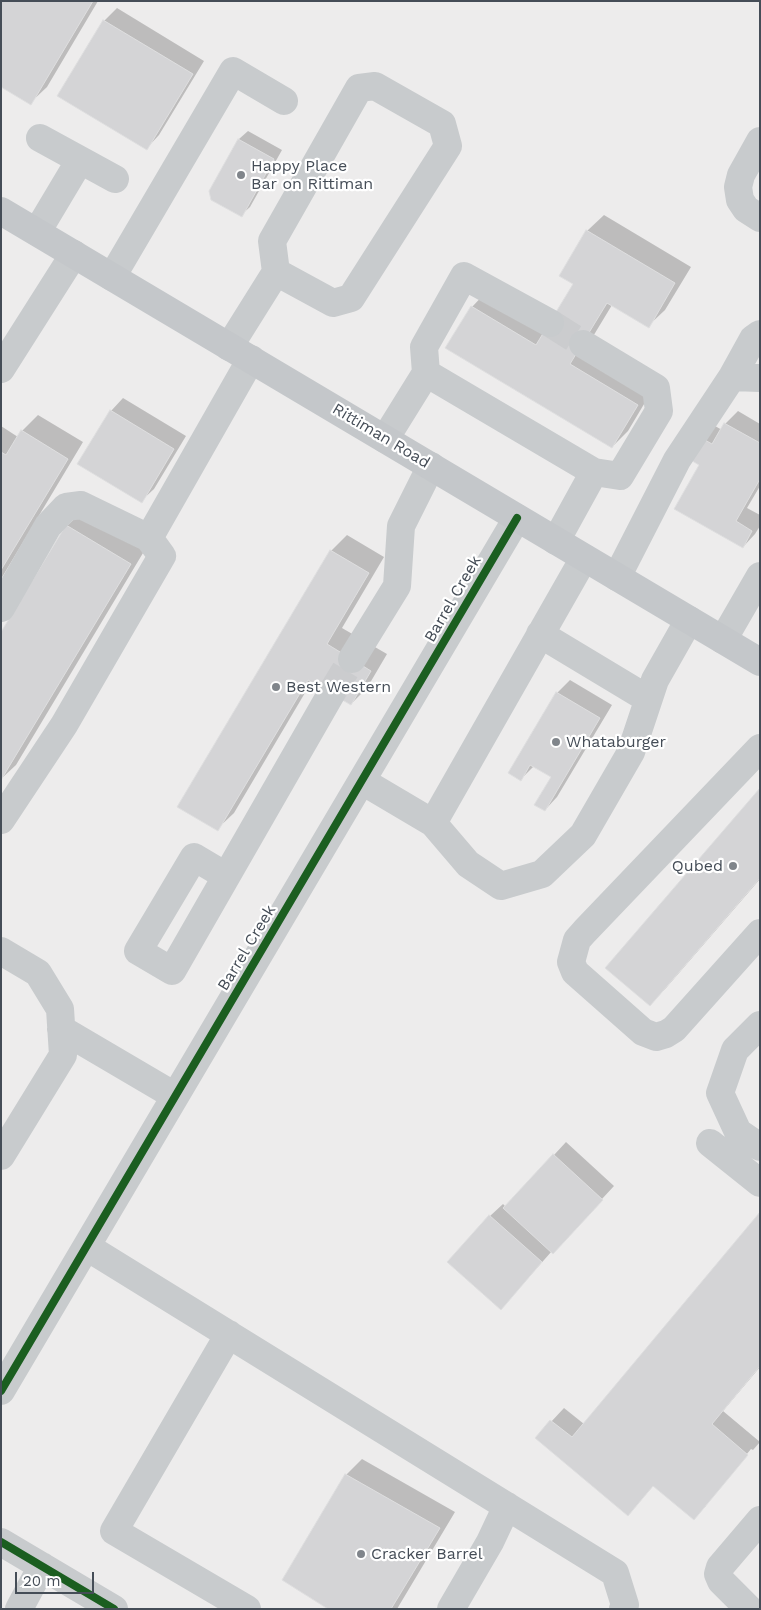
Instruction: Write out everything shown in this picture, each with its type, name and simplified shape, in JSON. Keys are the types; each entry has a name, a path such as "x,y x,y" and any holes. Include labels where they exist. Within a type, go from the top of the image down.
{"main road":[{"name":"Rittiman Road","path":"1,211 760,662"}],"street":[{"path":"112,277 233,71 284,101"},
{"path":"149,538 240,353 276,272 272,241 359,88 375,86 442,124 448,146 351,298 333,303 276,272"},
{"path":"40,138 115,179"},
{"path":"760,141 744,169 738,187 740,200 746,209 760,218"},
{"path":"36,232 80,160"},
{"path":"1,369 74,254"},
{"path":"385,440 426,373 424,347 464,276 550,323"},
{"path":"618,577 677,460 732,376 753,338 760,334"},
{"path":"426,373 594,472 620,476 659,411 656,388 583,344"},
{"path":"732,376 760,378"},
{"path":"352,659 396,586 401,526 431,466"},
{"path":"556,541 594,472"},
{"path":"1,608 48,526 66,507 81,505 149,538 162,556 64,725 1,820"},
{"name":"Barrel Creek","path":"1,1391 517,518"},
{"path":"433,823 584,558"},
{"path":"723,640 760,576"},
{"path":"362,781 433,823 468,864 501,886 542,874 583,835 631,752 655,680 689,620"},
{"path":"540,634 648,699"},
{"path":"226,876 331,694"},
{"path":"755,760 585,931 578,940 571,962 575,972 643,1032 656,1037 674,1029 760,934"},
{"path":"1,951 38,973 60,1009 63,1055 1,1156"},
{"path":"760,1025 735,1050 720,1093 738,1132 760,1147"},
{"path":"61,1029 175,1096"},
{"path":"710,1143 760,1183"},
{"path":"87,1247 615,1573 626,1605 623,1609"},
{"path":"230,1334 114,1531 243,1608"},
{"path":"452,1609 490,1542 507,1506"},
{"path":"749,1609 721,1581 718,1574 720,1567 760,1520"},
{"path":"1,1542 114,1609"},
{"path":"19,1609 42,1566"}],"building":[{"path":"1,1 93,1 31,105 1,87"},
{"path":"103,20 193,74 147,150 57,96"},
{"name":"Happy Place Bar on Rittiman","path":"238,139 274,159 242,217 211,200 209,191"},
{"path":"586,230 675,283 649,328 607,303 570,364 638,405 612,448 445,348 471,306 536,345 573,284 559,276"},
{"path":"110,410 174,449 142,503 77,464"},
{"path":"724,423 760,443 760,479 736,521 752,531 743,548 674,509 699,465 684,456 696,435 712,444"},
{"path":"21,430 68,459 1,570 1,452 6,455"},
{"path":"66,525 131,564 1,780 1,632"},
{"name":"Best Western","path":"330,550 369,573 327,644 371,671 351,705 308,680 218,831 177,807"},
{"name":"Whataburger","path":"556,692 600,718 545,811 534,805 551,777 530,765 521,781 508,773"},
{"path":"760,788 760,878 650,1006 605,968"},
{"path":"553,1154 603,1200 553,1254 503,1208"},
{"path":"760,1212 760,1366 712,1424 748,1455 694,1520 653,1486 628,1516 535,1438 550,1420 572,1437"},
{"path":"489,1215 542,1262 501,1310 447,1262"},
{"name":"Cracker Barrel","path":"345,1474 440,1528 391,1609 328,1609 282,1580"}],"tunnel":[{"path":"550,323 583,344"},
{"path":"331,694 352,659"}],"cycle path":[{"path":"1,1391 517,518"},
{"path":"1,1542 114,1609"}],"place":[{"name":"Happy Place Bar on Rittiman","path":"241,175"},
{"name":"Best Western","path":"276,687"},
{"name":"Whataburger","path":"556,742"},
{"name":"Qubed","path":"733,866"},
{"name":"Cracker Barrel","path":"361,1554"}]}
